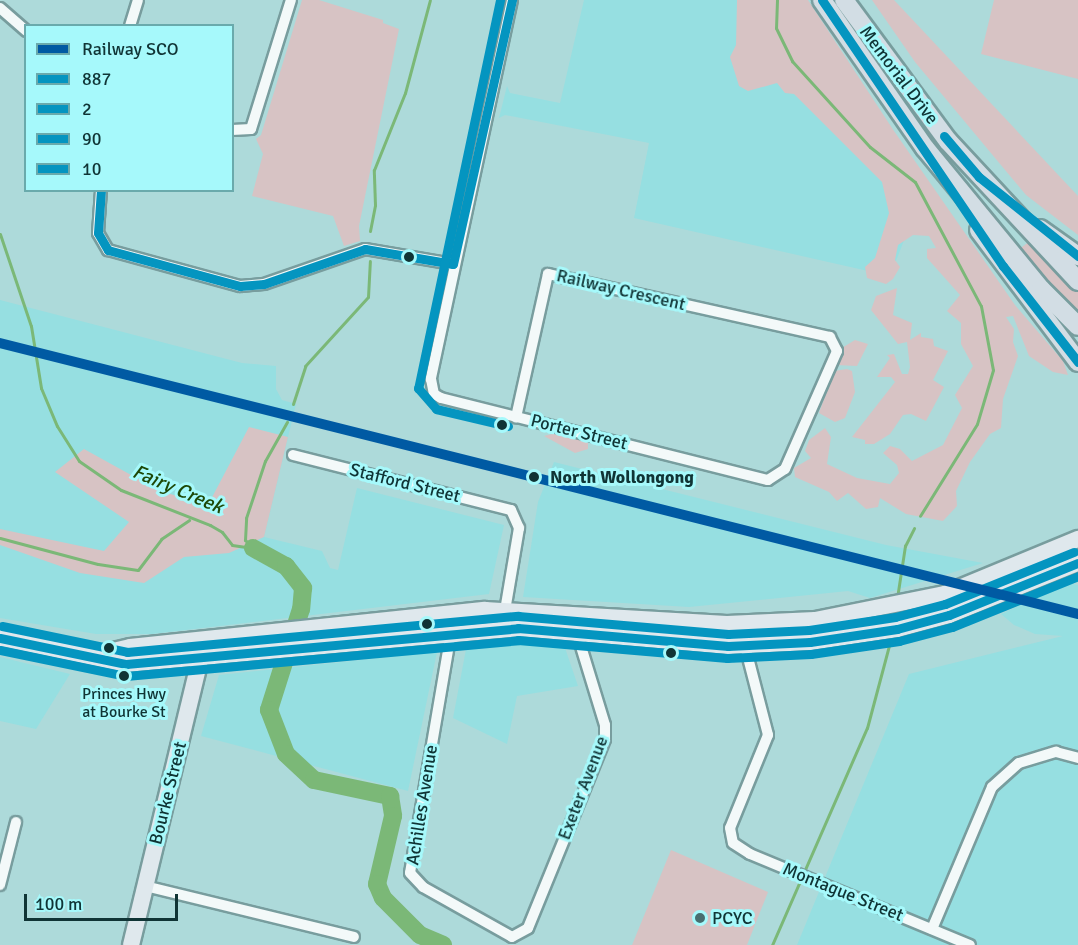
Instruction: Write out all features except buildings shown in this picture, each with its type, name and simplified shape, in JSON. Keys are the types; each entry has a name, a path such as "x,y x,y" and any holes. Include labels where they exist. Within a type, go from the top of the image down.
{"highway":[{"name":"Memorial Drive","path":"822,0 926,148 1034,280 1078,326"},
{"name":"Memorial Drive","path":"844,0 905,86 979,177 1078,281"},
{"path":"926,148 1003,266 1078,362"},
{"path":"979,177 1078,256"}],"main road":[{"path":"95,655 130,647 504,610 744,623 815,620 891,607 945,594 1006,572 1078,539"},
{"path":"0,638 95,655 126,664 264,653 502,628 576,630 653,640 745,646 866,634 926,621 949,615 1078,563"},
{"name":"Achilles Avenue","path":"449,614 451,633"},
{"name":"Bourke Street","path":"131,945 204,640"}],"street":[{"path":"131,24 138,0"},
{"path":"234,130 251,129 291,0"},
{"name":"Porter Street","path":"512,0 453,264 430,380 432,392 441,398 768,480"},
{"path":"0,8 24,29"},
{"path":"100,192 98,233 108,250 240,286 258,286 365,249 453,264"},
{"name":"Railway Crescent","path":"516,417 548,274 830,337 836,342 837,351 785,470 768,480"},
{"name":"Stafford Street","path":"293,455 501,506 515,515 519,528 504,610"},
{"path":"502,628 504,610"},
{"path":"744,623 745,646"},
{"name":"Exeter Avenue","path":"515,937 528,928 605,739 605,725 576,630"},
{"name":"Achilles Avenue","path":"451,633 410,873 423,887 505,935 515,937"},
{"name":"Montague Street","path":"745,646 768,735 730,828 730,838 738,847 786,869 970,945"},
{"path":"932,929 992,787 1019,763 1056,752 1078,758"},
{"path":"0,885 16,822"},
{"path":"145,886 354,937"}],"shaded area":[{"path":"302,0 319,0 383,20 383,23 399,29 359,226 360,241 344,246 333,216 252,196 263,154 256,139 261,135"},
{"path":"584,0 753,0 918,205 890,276 634,218 649,143 505,115 499,118 507,86 510,93 560,103"},
{"path":"737,0 808,0 894,131 1015,305 1063,361 1068,375 1053,372 1029,356 1013,316 1006,317 1014,329 1013,342 1018,356 1003,399 1001,428 990,434 970,462 956,491 957,506 943,521 906,514 880,498 878,507 866,509 848,493 837,501 829,492 795,477 794,468 811,458 805,451 809,440 825,428 831,437 827,464 857,478 890,484 899,473 897,465 883,453 890,446 900,449 912,461 943,445 962,408 955,395 973,366 961,344 961,323 947,311 960,295 927,258 927,249 936,248 929,236 913,235 898,245 895,260 900,267 893,279 886,284 867,278 865,267 875,258 889,213 882,182 794,94 785,93 777,83 748,91 739,86 730,57 736,45"},
{"path":"872,0 894,0 1078,196 1078,235 1026,195 915,62"},
{"path":"994,0 1078,0 1078,79 981,54"},
{"path":"1030,241 1078,288 1078,312 1018,250"},
{"path":"897,288 893,315 912,323 910,340 921,333 921,337 933,339 934,346 948,351 933,380 944,387 926,421 911,414 903,415 890,434 874,444 865,444 865,440 852,437 895,382 891,377 877,377 890,358 887,355 894,354 902,374 908,374 910,367 907,342 898,344 871,310 876,296"},
{"path":"0,300 242,363 276,366 276,389 282,400 296,404 264,537 322,551 330,568 338,570 357,488 504,525 489,594 152,634 96,634 0,618"},
{"path":"855,340 868,344 857,366 836,365 837,351"},
{"path":"847,369 852,371 855,392 845,418 835,422 819,413 834,371"},
{"path":"249,427 288,437 264,537 229,553 184,557 144,583 80,573 0,545 0,529 104,551 129,522 55,472 84,449 160,491 208,505"},
{"path":"556,433 588,441 588,449 575,453 544,436"},
{"path":"554,462 886,545 983,563 870,598 848,591 689,607 523,597 538,502"},
{"path":"1068,583 1078,585 1078,945 797,945 909,674 1063,636 1035,634 1014,625 1001,614"},
{"path":"563,642 578,686 517,696 507,744 453,718 467,644"},
{"path":"437,652 408,791 201,736 219,675"},
{"path":"0,657 70,674 36,729 0,721"},
{"name":"PCYC","path":"671,850 768,892 747,945 632,945"}],"waterway":[{"path":"370,231 375,205 374,170 405,93 430,0"},
{"path":"777,0 776,28 792,61 870,147 915,182 981,306 993,370 977,424 920,516"},
{"name":"Fairy Creek","path":"0,234 31,326 41,388 57,426 79,461 121,490 210,525 222,532 232,545 253,548"},
{"path":"293,404 305,366 368,297 370,261"},
{"path":"252,547 245,540 246,518 265,461 287,422"},
{"path":"0,538 98,564 138,570 161,539 189,520"},
{"path":"897,598 905,546 914,528"},
{"name":"Fairy Creek","path":"253,548 286,566 303,588 301,609 269,710 286,754 314,780 390,796 393,816 377,884 383,898 420,935 443,945"},
{"path":"893,625 895,610"},
{"path":"772,945 867,728 892,634"}],"rail line":[{"name":"SCO","path":"0,343 1078,614"}],"transit line":[{"path":"500,0 418,388 436,409 508,426"},
{"name":"10","path":"101,192 98,233 108,250 240,286 264,284 365,249 453,264 512,0"},
{"name":"887","path":"822,0 1003,266 1078,362"},
{"name":"887","path":"944,136 979,177 1078,256"},
{"name":"90","path":"2,626 127,652 518,616 728,634 809,630 895,617 945,604 1074,552"},
{"name":"887","path":"0,638 126,664 518,628 728,646 810,642 897,629 949,615 1078,563"},
{"name":"2","path":"0,650 126,676 518,640 727,658 811,654 899,641 952,627 1078,576"}],"place":[{"name":"North Wollongong","path":"534,477"},
{"name":"Princes Hwy at Bourke St","path":"124,676"},
{"name":"PCYC","path":"700,918"}]}
